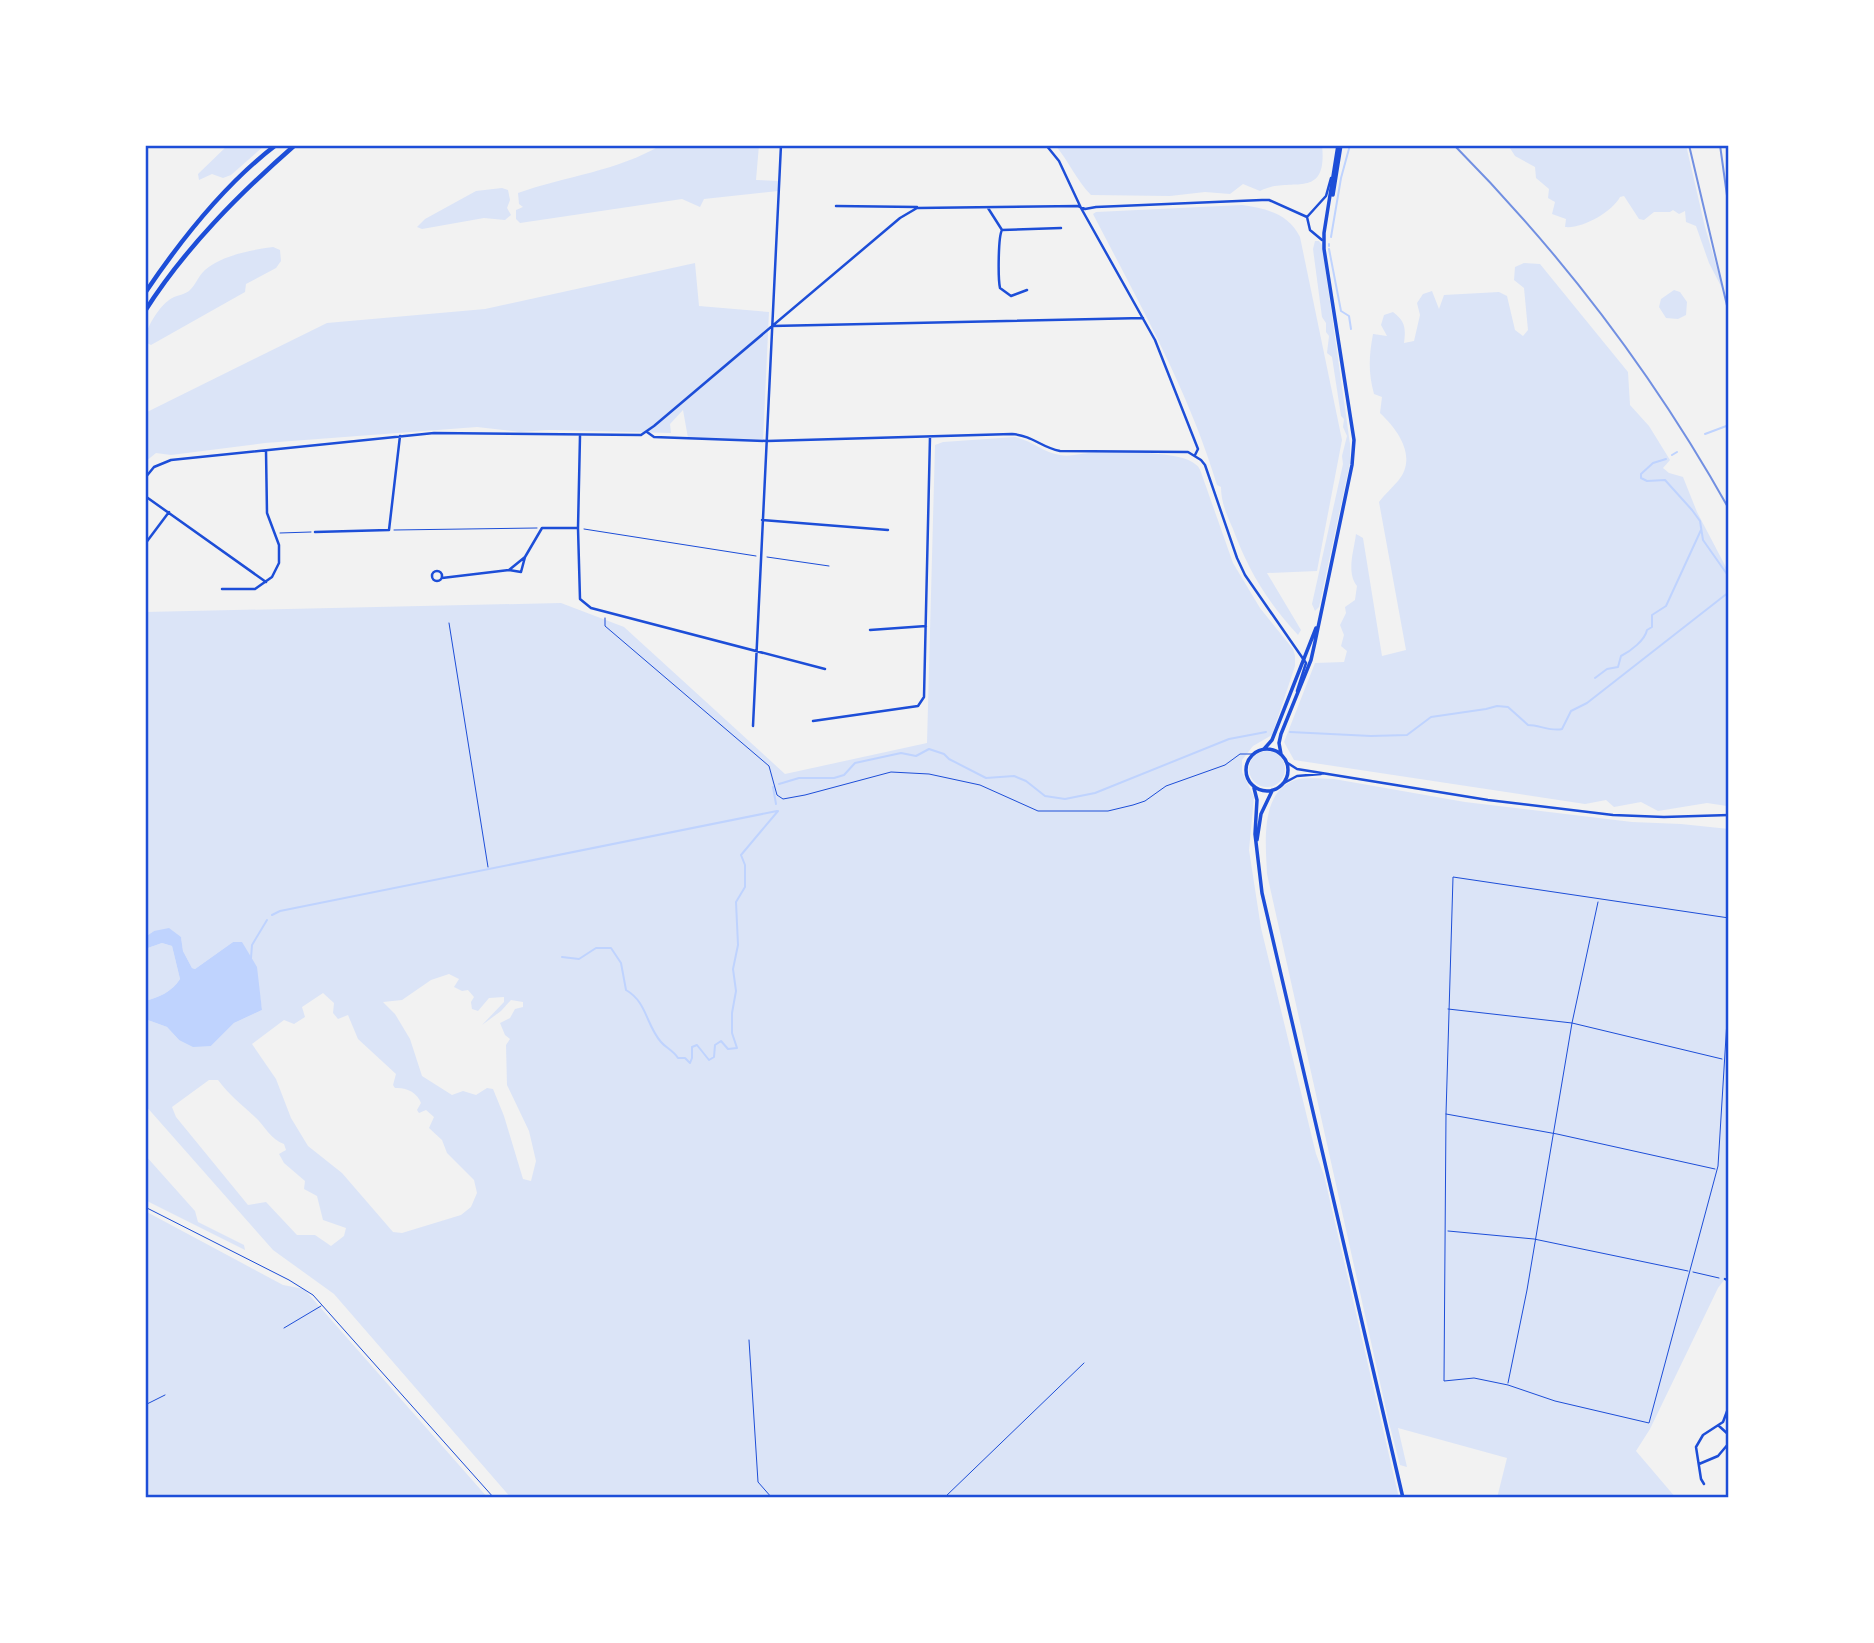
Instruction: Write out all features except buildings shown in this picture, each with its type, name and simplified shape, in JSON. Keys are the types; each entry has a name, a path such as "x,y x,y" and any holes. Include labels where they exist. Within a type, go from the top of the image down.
{"highway":[{"path":"145,293 191,231 235,181 276,145"},
{"path":"145,311 180,263 225,211 295,145"}],"main road":[{"path":"1254,788 1266,792 1284,783 1288,769 1279,743 1311,660 1352,465 1354,440 1325,260 1335,161 1340,145"},
{"path":"1325,241 1340,145"},
{"path":"1264,749 1272,740 1320,620"},
{"path":"1281,754 1270,749 1252,754 1245,774 1254,788 1257,800 1256,853 1262,893 1403,1498"},
{"path":"1256,853 1261,814 1273,790"}],"street":[{"path":"753,726 781,145"},
{"path":"1046,145 1059,161 1081,208 1167,365 1199,449 1195,455"},
{"path":"1325,241 1312,233 1307,217 1326,196 1335,161"},
{"path":"836,206 1085,209 1269,200 1307,217"},
{"path":"988,207 1002,230 998,243 1000,288 1011,296 1027,290"},
{"path":"145,478 155,467 171,460 400,436 434,433 634,435 647,432 900,218 917,208"},
{"path":"1002,230 1061,228"},
{"path":"772,326 1143,318"},
{"path":"647,432 654,437 766,441 1012,434 1034,438 1042,445 1060,451 1174,450 1195,455 1205,466 1245,575 1306,663 1296,696"},
{"path":"580,435 578,596 591,608 604,612 825,670"},
{"path":"315,532 388,530 400,436"},
{"path":"813,722 918,706 924,697 930,436"},
{"path":"222,589 255,589 266,582 279,563 279,545 267,513 266,451"},
{"path":"145,496 266,582"},
{"path":"145,544 169,512"},
{"path":"762,520 888,530"},
{"path":"442,578 509,570 521,572 525,558 541,528 578,528"},
{"path":"509,570 525,558"},
{"path":"870,630 926,626"},
{"path":"1286,762 1297,769 1488,800 1613,815 1729,815"},
{"path":"1284,783 1297,776 1328,774"},
{"path":"1704,1484 1696,1452 1698,1442 1719,1426 1729,1406"},
{"path":"1719,1426 1729,1435"},
{"path":"1699,1464 1718,1456 1729,1443"}],"path":[{"path":"388,530 541,528"},
{"path":"578,528 829,566"},
{"path":"274,533 315,532"},
{"path":"604,612 605,626 769,766 777,795 783,799 891,772 929,774 980,785 1038,811 1108,811 1133,806 1166,786 1225,765 1240,754 1252,754"},
{"path":"449,622 488,867"},
{"path":"1729,919 1452,877 1443,1290 1444,1381 1474,1378 1508,1385 1555,1401 1649,1423 1717,1170 1729,988"},
{"path":"1508,1385 1527,1290 1572,1023 1598,900"},
{"path":"1448,1009 1572,1023 1724,1060"},
{"path":"1446,1114 1717,1170"},
{"path":"145,1207 297,1284 313,1295 494,1498"},
{"path":"1446,1231 1534,1239 1720,1278"},
{"path":"284,1328 322,1305"},
{"path":"749,1340 758,1482 772,1498"},
{"path":"944,1498 1083,1363"},
{"path":"145,1405 165,1395"}],"shaded area":[{"path":"228,145 265,145 231,175 223,178 212,174 199,180 198,174"},
{"path":"661,145 759,145 756,180 779,181 778,191 704,199 700,207 682,199 520,223 516,219 516,210 523,207 519,204 518,193 610,167"},
{"path":"1055,145 1322,145 1322,163 1319,174 1313,181 1260,191 1243,184 1230,194 1205,192 1170,196 1091,195"},
{"path":"1508,145 1686,145 1705,227 1724,292 1709,263 1696,226 1686,222 1685,211 1679,214 1673,210 1654,212 1644,220 1639,219 1624,196 1596,218 1580,225 1565,227 1566,219 1552,214 1555,202 1548,198 1549,189 1536,178 1535,167 1515,156"},
{"path":"502,188 508,190 510,200 507,208 511,215 505,220 484,218 422,229 417,227 425,219 476,191"},
{"path":"1242,205 1283,217 1300,237 1342,440 1317,571 1267,573 1301,630 1298,635 1268,598 1245,558 1225,509 1221,487 1217,485 1177,381 1093,214"},
{"path":"1315,241 1322,245 1350,444 1350,463 1319,607 1315,611 1312,604 1347,436 1343,427 1344,419 1341,416 1332,357 1327,353 1329,336 1322,317 1313,249"},
{"path":"273,247 280,250 281,261 276,268 246,284 245,292 151,345 145,342 150,325 161,308 171,298 189,291 205,270 229,257"},
{"path":"695,263 699,306 769,312 763,440 688,438 683,410 670,424 671,433 549,430 520,432 477,427 265,443 171,455 156,453 145,462 145,413 327,323 485,309"},
{"path":"1524,263 1540,264 1628,372 1630,405 1649,426 1670,460 1663,468 1683,477 1697,512 1729,573 1727,806 1707,803 1658,811 1641,802 1614,807 1606,800 1585,804 1294,760 1284,742 1315,663 1344,662 1347,651 1341,646 1344,635 1340,625 1346,613 1345,607 1355,600 1357,586 1351,568 1356,534 1363,538 1382,656 1406,650 1379,502 1404,472 1406,453 1399,436 1380,413 1382,397 1374,394 1370,364 1373,334 1387,336 1381,325 1384,315 1393,312 1404,325 1404,343 1414,341 1420,315 1417,303 1423,294 1432,291 1439,309 1444,295 1499,292 1507,296 1515,330 1523,336 1528,330 1524,288 1514,280 1515,267"},
{"path":"1674,290 1680,292 1687,302 1686,315 1678,319 1666,318 1659,307 1661,299"},
{"path":"1015,437 1063,456 1144,453 1187,459 1201,472 1233,563 1260,608 1293,649 1295,666 1272,735 1253,746 1242,760 1242,772 1254,797 1249,850 1261,928 1316,1154 1324,1175 1399,1498 511,1498 334,1294 273,1250 145,1105 145,1019 167,1027 179,1040 211,1046 234,1023 262,1010 259,989 233,942 195,969 183,951 181,937 154,931 145,937 145,612 561,603 624,627 785,774 927,743 935,445 943,442","holes":["449,974 459,979 454,987 462,991 468,990 474,997 471,1002 472,1009 478,1011 489,998 504,997 504,1002 482,1025 511,1000 523,1002 523,1007 515,1009 510,1018 500,1023 505,1035 510,1039 506,1045 507,1085 529,1131 536,1161 531,1181 523,1179 493,1089 487,1088 476,1095 463,1091 452,1095 422,1076 410,1039 395,1014 383,1002 402,1000 431,980","323,993 334,1003 333,1013 338,1019 348,1015 358,1039 396,1074 393,1085 395,1088 407,1089 417,1096 421,1103 417,1110 419,1113 426,1110 434,1117 429,1128 442,1140 447,1153 474,1180 477,1193 471,1207 461,1215 402,1233 393,1232 342,1173 308,1146 291,1118 276,1079 252,1044 284,1020 294,1024 305,1017 302,1007","209,1080 218,1080 272,1136 284,1144 286,1150 279,1154 284,1163 305,1181 304,1189 317,1196 323,1220 346,1228 344,1236 331,1246 315,1235 297,1235 266,1202 248,1205 176,1117 172,1107"]},
{"path":"1267,751 1280,756 1285,769 1280,782 1267,787 1254,782 1249,769 1254,756"},
{"path":"1334,779 1465,802 1632,822 1729,829 1729,1260 1725,1279 1718,1288 1650,1429 1636,1451 1676,1498 1497,1498 1507,1458 1398,1428 1407,1467 1400,1465 1267,874 1267,821 1275,796 1283,786 1295,780"},
{"path":"162,943 172,946 180,979 165,993 145,1001 145,949"},
{"path":"145,1155 195,1211 198,1222 244,1245 245,1250 145,1200"},
{"path":"145,1211 283,1285 304,1289 488,1498 145,1498"}],"water":[{"path":"169,928 181,937 183,951 192,968 195,969 233,942 242,942 257,967 262,1010 234,1023 211,1046 193,1047 179,1040 167,1027 145,1019 145,1001 165,993 180,979 172,946 162,943 145,949 145,937 154,931"}],"waterway":[{"path":"1331,237 1341,178 1350,145"},
{"path":"1329,249 1341,311 1349,316 1351,329"},
{"path":"1705,434 1729,425"},
{"path":"1672,455 1677,452"},
{"path":"1666,459 1653,463 1641,474 1641,478 1647,481 1665,480 1692,510 1700,521 1703,540 1729,577"},
{"path":"1595,678 1607,669 1618,667 1621,656 1637,645 1652,627 1652,615 1666,606 1701,530"},
{"path":"1290,732 1407,735 1431,717 1497,706 1508,707 1528,725 1562,729 1571,711 1587,703 1729,592"},
{"path":"779,784 799,778 834,778 844,775 855,763 901,753 916,756 929,749 944,754 986,778 1014,776 1026,781 1045,796 1065,799 1095,793 1229,739 1266,732"},
{"path":"773,787 776,804"},
{"path":"272,915 280,911 777,811"},
{"path":"562,957 579,959 596,948 611,948 621,963 626,990 638,1001 661,1042 678,1058 685,1058 690,1063 692,1047 697,1045 709,1060 714,1057 715,1045 721,1041 728,1049 737,1048 732,1033 732,1013 736,991 733,969 738,945 736,902 745,887 745,865 741,855 778,811"},
{"path":"251,958 252,945 267,920"}],"railway":[{"path":"1454,145 1532,229 1604,318 1670,411 1729,509"},
{"path":"1689,145 1729,314"},
{"path":"1720,145 1729,210"}]}
